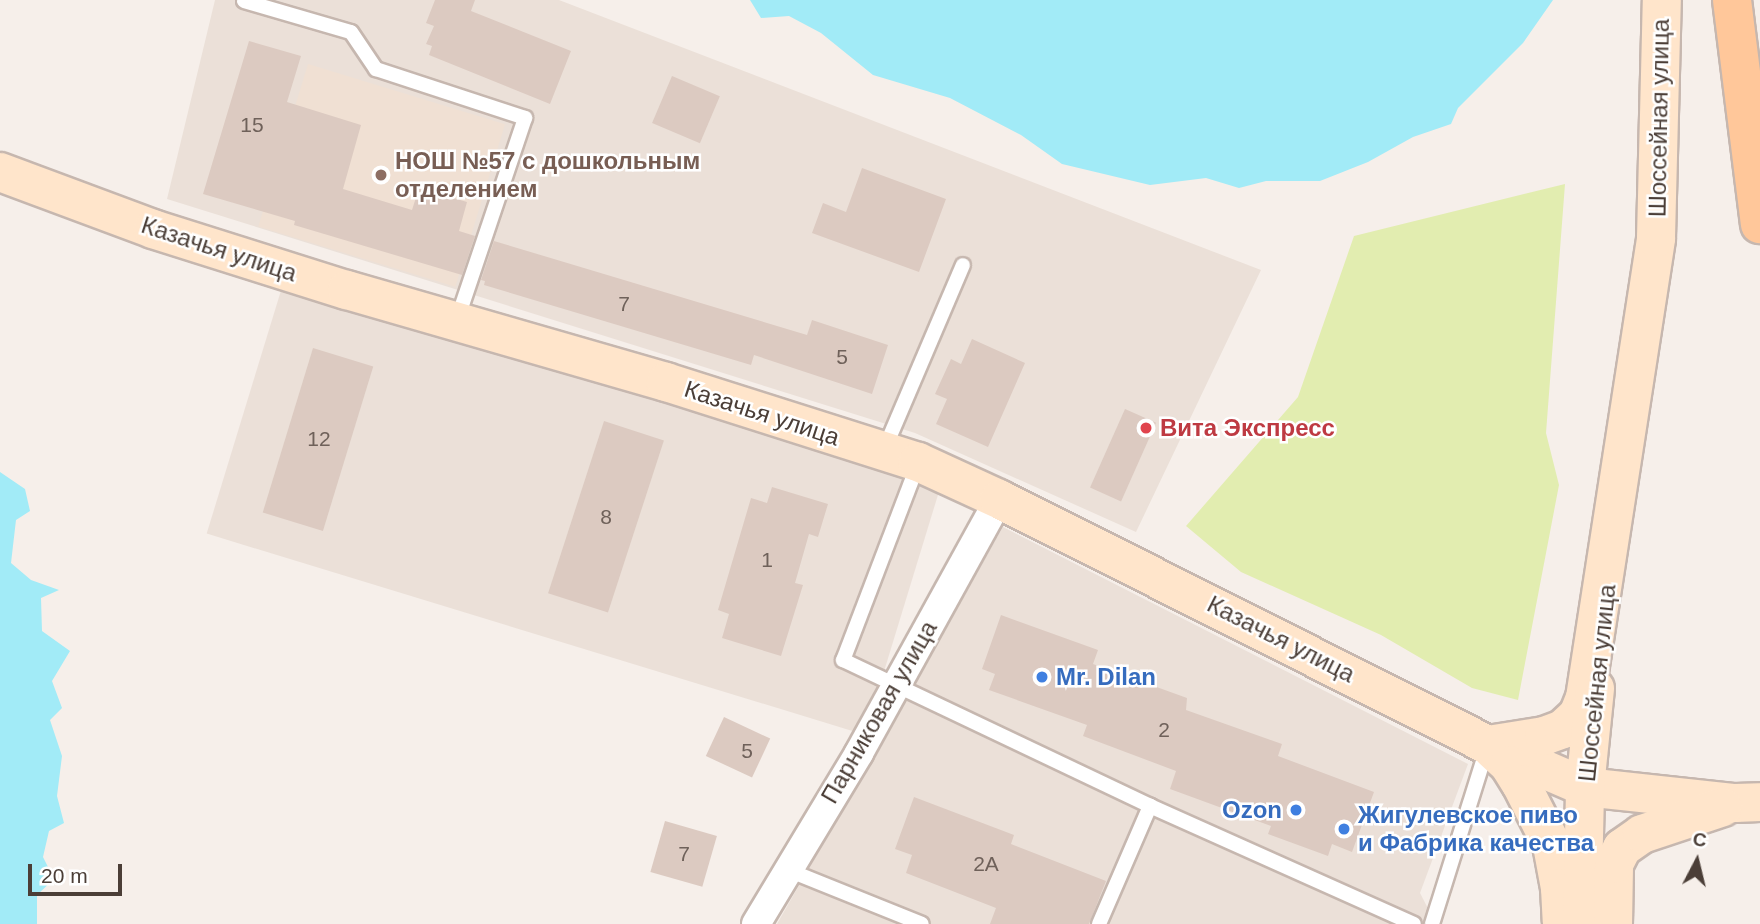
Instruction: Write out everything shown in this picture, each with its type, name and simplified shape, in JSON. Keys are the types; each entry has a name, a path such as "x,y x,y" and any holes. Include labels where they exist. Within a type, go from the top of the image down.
{"main road":[{"path":"1732,0 1760,224"}],"street":[{"name":"Шоссейная улица","path":"1488,745 1544,736 1563,729 1578,715 1585,698 1656,237 1662,0"},
{"name":"Казачья улица","path":"0,172 153,229 346,290 666,382 901,457 999,499 1488,745 1586,787 1747,802"},
{"name":"Шоссейная улица","path":"1582,924 1586,787 1623,443"},
{"name":"Парниковая улица","path":"756,924 999,499"},
{"name":"Казачья улица","path":"1488,745 1509,765 1552,845 1560,888 1562,924"},
{"path":"1613,924 1614,864 1622,848 1642,834 1747,802"}],"lane":[{"path":"244,1 351,32 376,69 526,118 457,321"},
{"path":"963,265 901,457 843,660 1150,806 1414,924"},
{"path":"1432,924 1488,745"},
{"path":"1099,924 1150,806"},
{"path":"788,870 922,924"}],"shaded area":[{"path":"215,0 559,0 1261,270 1136,532 915,433 167,199"},
{"name":"НОШ №57 с дошкольным отделением","path":"308,64 505,124 455,287 258,227"},
{"path":"283,284 941,485 865,735 207,534"},
{"path":"1003,527 1468,764 1420,893 1436,924 777,924"}],"green space":[{"path":"1565,184 1546,433 1559,485 1518,700 1472,688 1381,635 1241,572 1186,526 1298,397 1354,236"}],"water":[{"path":"750,0 1553,0 1523,43 1458,108 1451,124 1413,137 1368,162 1320,181 1266,181 1239,188 1206,178 1150,185 1062,164 1021,135 950,98 873,75 821,33 789,16 761,18"},
{"path":"0,472 25,489 30,511 16,520 11,563 31,580 59,590 41,598 42,631 70,651 52,681 62,708 50,720 62,756 57,796 64,823 49,831 43,857 54,879 37,895 37,924 0,924"}],"building":[{"path":"435,0 475,0 471,11 571,51 550,104 429,55 432,46 426,44 434,26 426,23"},
{"path":"249,41 301,56 287,102 361,125 343,189 412,210 419,188 467,202 459,231 475,236 462,275 294,225 295,221 203,194"},
{"path":"672,76 720,96 700,143 652,123"},
{"path":"862,168 946,199 919,272 812,233 823,203 846,212"},
{"path":"494,241 807,335 812,320 888,345 872,394 754,355 751,365 484,285 485,281 481,280"},
{"path":"972,339 1025,363 988,447 936,424 947,399 935,394 951,359 961,364"},
{"path":"313,348 373,366 323,531 263,512"},
{"path":"1125,409 1156,423 1121,501 1090,488"},
{"path":"604,421 664,440 608,613 548,593"},
{"path":"772,487 828,504 818,537 809,534 795,583 803,585 781,656 722,638 729,614 718,610 751,498 767,503"},
{"path":"1001,615 1098,650 1093,664 1187,698 1186,710 1282,744 1278,756 1374,792 1352,852 1332,844 1328,856 1268,834 1271,826 1170,789 1176,771 1083,736 1087,725 989,690 995,674 982,669"},
{"path":"724,717 770,739 752,778 706,756"},
{"path":"914,797 1014,835 1011,844 1106,881 1089,924 990,924 996,908 906,873 912,855 895,849"},
{"path":"665,821 717,836 702,887 650,872"}],"place":[{"name":"НОШ №57 с дошкольным отделением","path":"381,175"},
{"name":"Вита Экспресс","path":"1146,428"},
{"name":"Mr. Dilan","path":"1042,677"},
{"name":"Ozon","path":"1296,810"},
{"name":"Жигулевское пиво и Фабрика качества","path":"1344,829"}]}
